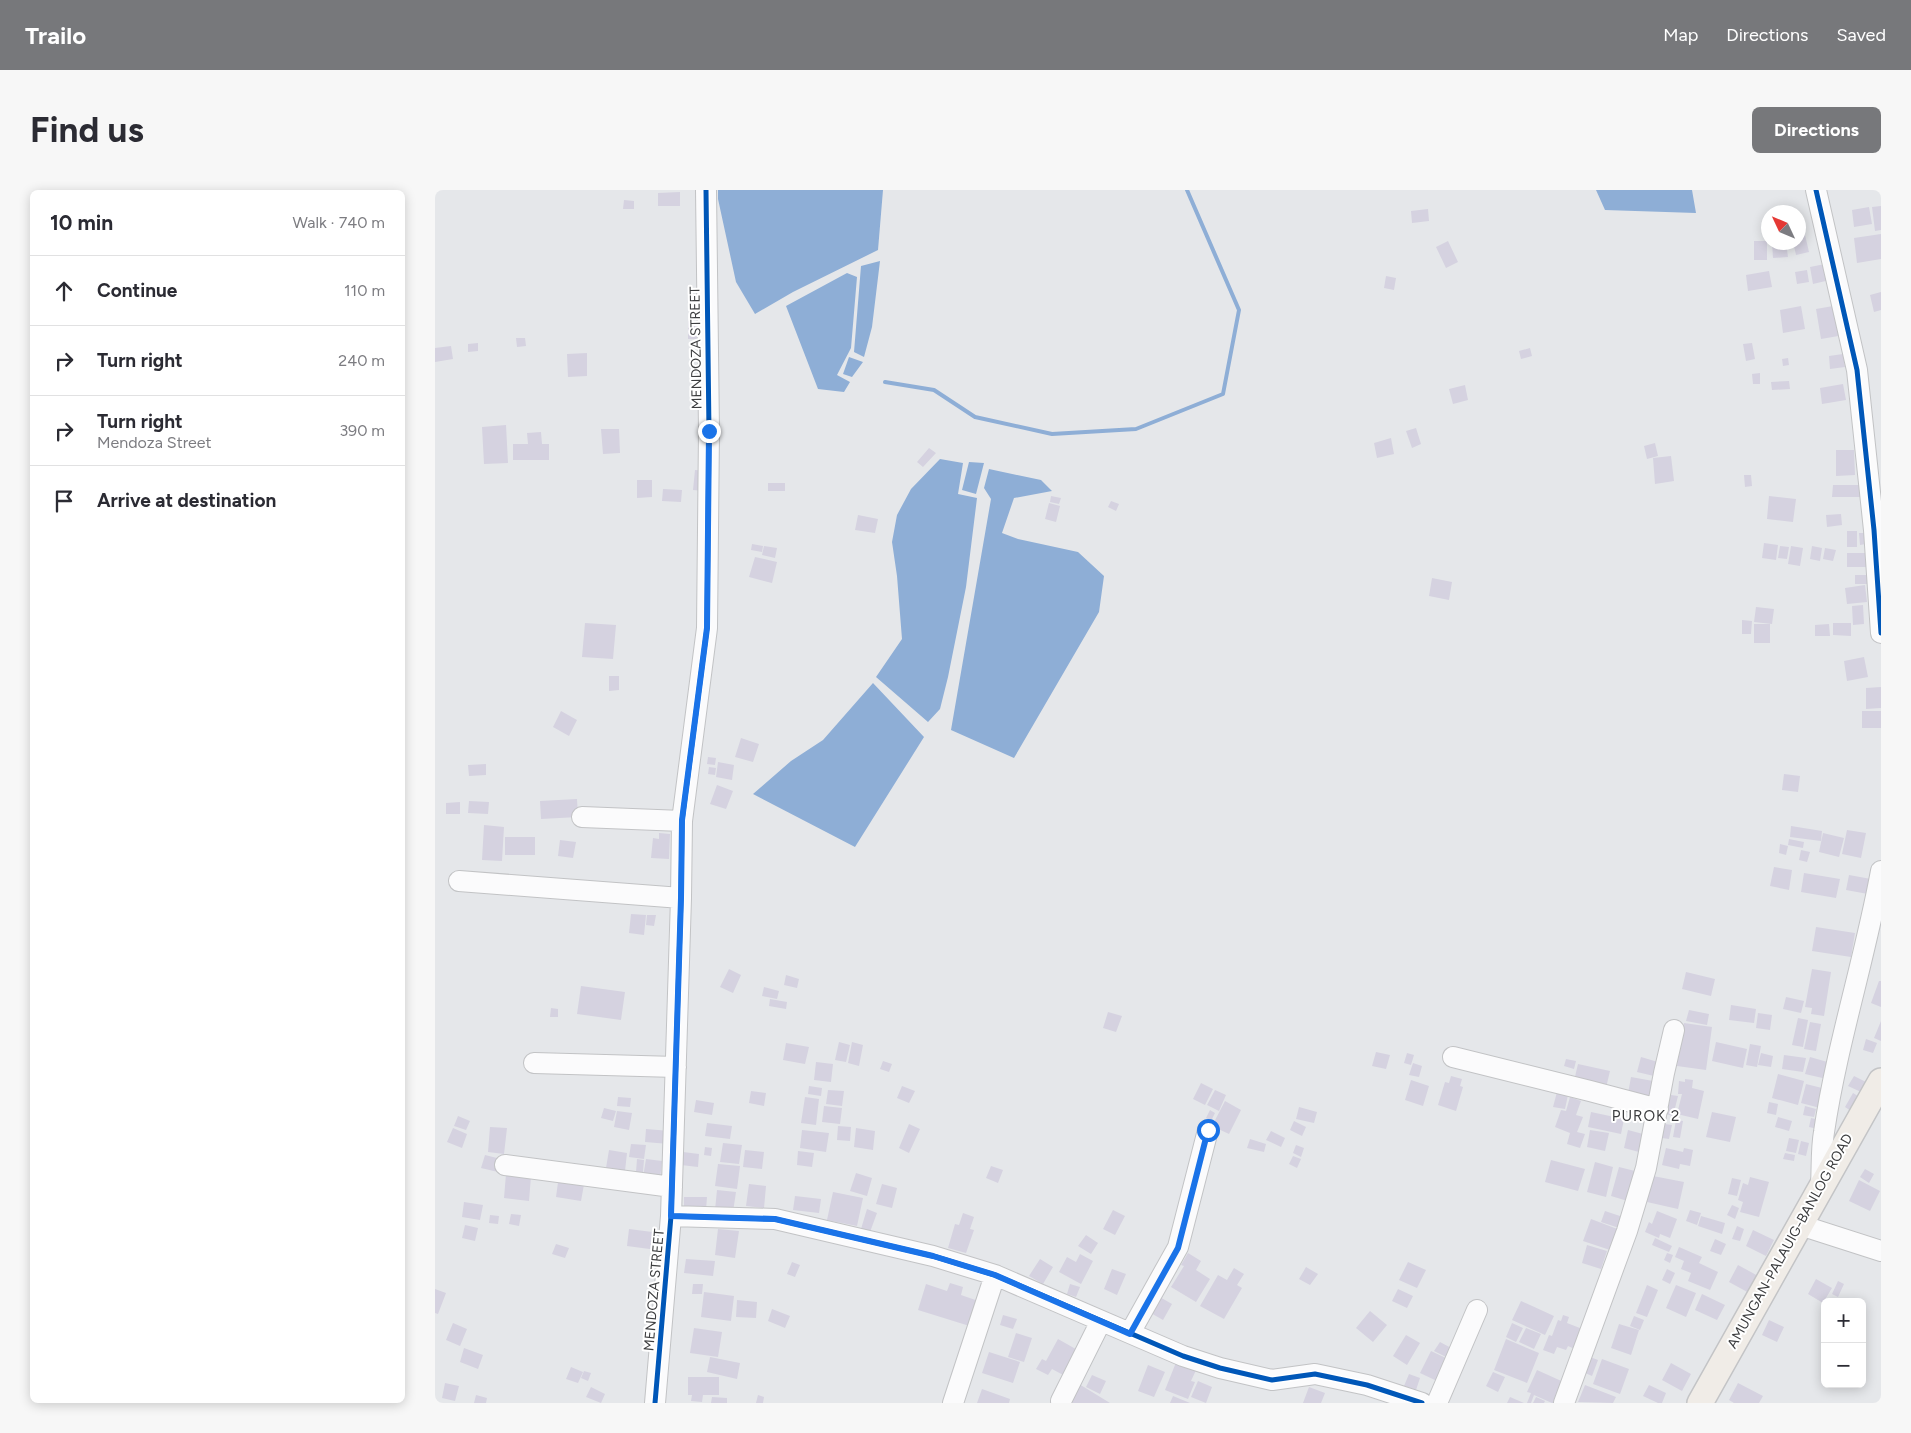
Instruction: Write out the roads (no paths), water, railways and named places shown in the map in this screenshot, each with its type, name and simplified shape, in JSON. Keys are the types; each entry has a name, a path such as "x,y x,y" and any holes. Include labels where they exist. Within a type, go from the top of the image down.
{"main road":[{"name":"AMUNGAN-PALAUIG-BANLOG ROAD","path":"1700,1403 1881,1080"}],"street":[{"name":"MENDOZA STREET","path":"655,1403 671,1216 682,820 707,628 709,431 706,190"},
{"path":"1816,190 1857,370 1874,530 1881,632"},
{"path":"582,817 682,820"},
{"path":"1821,1185 1824,1133 1843,1040 1872,922 1881,871"},
{"path":"459,881 681,898"},
{"path":"1564,1403 1627,1231 1646,1168 1674,1030"},
{"path":"1453,1057 1590,1090 1657,1109"},
{"path":"534,1063 676,1067"},
{"path":"1130,1334 1178,1248 1208,1130"},
{"path":"505,1165 672,1187"},
{"path":"671,1216 775,1219 933,1256 995,1275 1183,1356 1220,1368 1272,1380 1315,1374 1367,1385 1421,1403"},
{"path":"1800,1225 1881,1251"},
{"path":"953,1403 995,1275"},
{"path":"1437,1403 1477,1310"},
{"path":"1061,1401 1101,1321"}],"water":[{"path":"718,190 883,190 878,250 793,292 755,314 736,282 718,199"},
{"path":"1596,190 1692,190 1696,213 1605,210"},
{"path":"880,261 872,327 864,357 854,352 861,266"},
{"path":"847,273 857,277 851,348 837,375 850,382 844,392 818,389 786,306"},
{"path":"849,357 863,362 852,377 843,374"},
{"path":"940,459 963,463 958,494 977,498 966,587 948,677 940,709 928,722 876,677 902,639 892,542 897,515 911,489"},
{"path":"969,462 984,463 976,494 962,490"},
{"path":"989,469 1041,480 1052,491 1014,498 1002,533 1018,539 1078,552 1104,576 1099,612 1014,758 951,730 991,499 984,488"},
{"path":"873,683 924,737 855,847 753,794 791,761 823,740"}],"waterway":[{"path":"885,382 934,390 975,417 1052,434 1136,429 1223,394 1239,310 1187,190"}],"district":[{"name":"PUROK 2","path":"1646,1116"}]}
